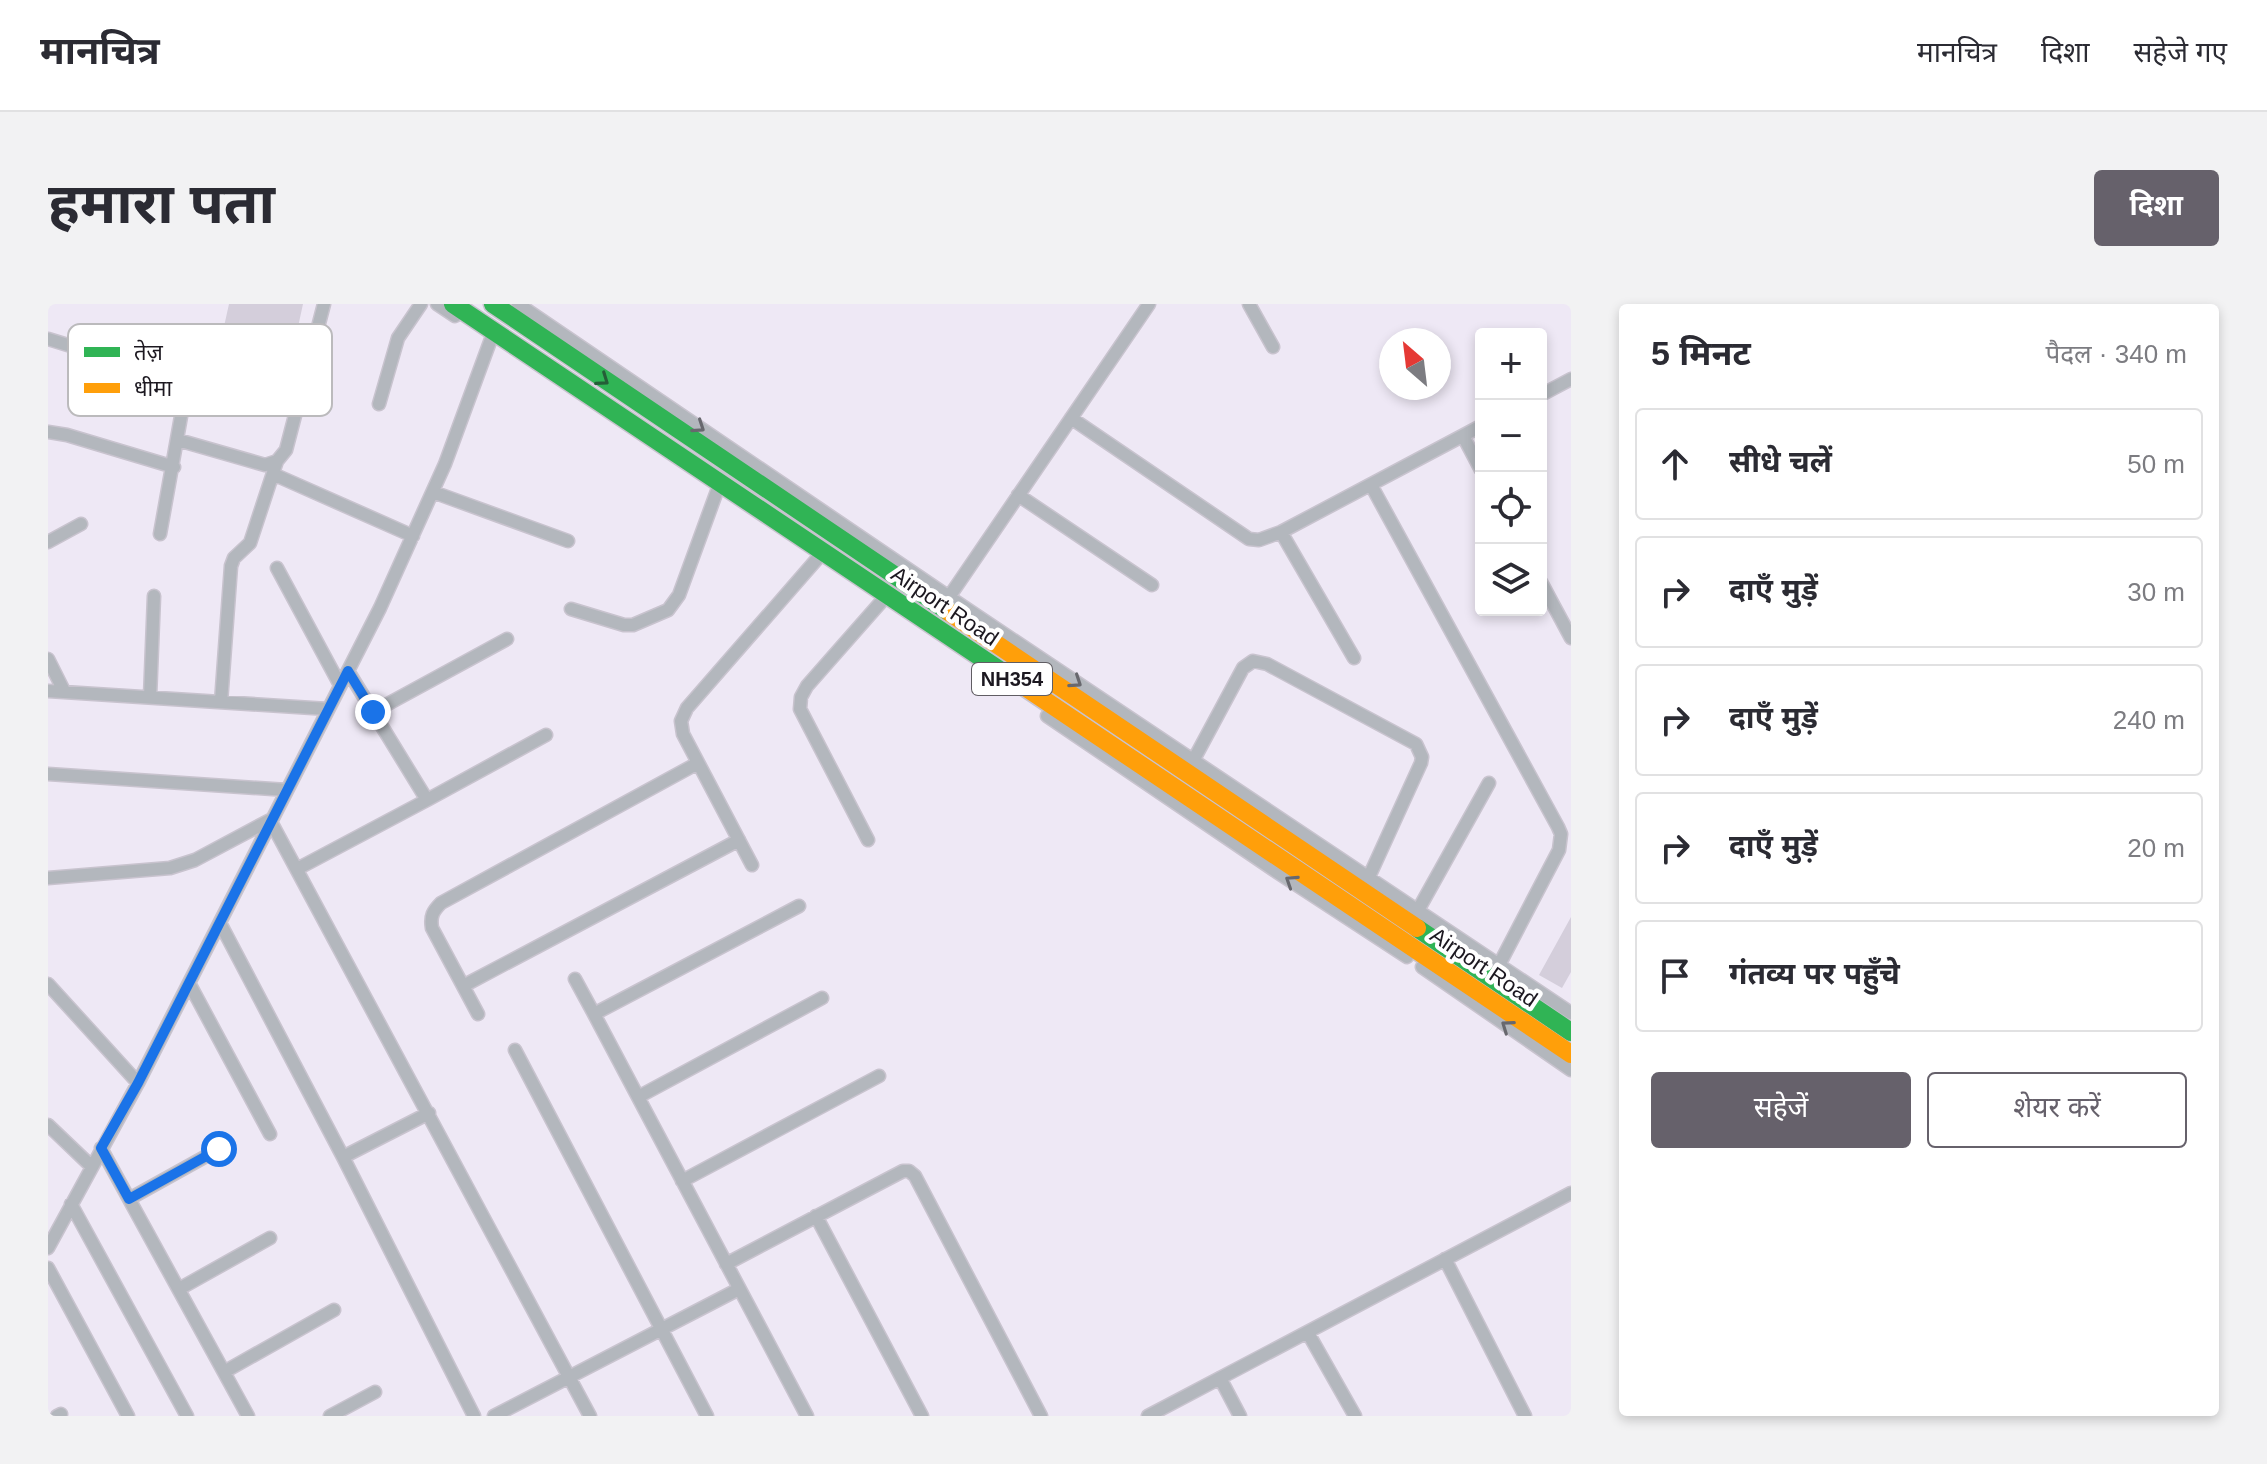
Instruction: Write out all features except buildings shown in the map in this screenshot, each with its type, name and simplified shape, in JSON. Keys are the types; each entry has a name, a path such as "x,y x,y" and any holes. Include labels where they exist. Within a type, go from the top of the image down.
{"highway":[{"name":"Airport Road","path":"453,304 1571,1054"},
{"name":"Airport Road","path":"493,304 946,602 1571,1032"}],"street":[{"path":"319,324 324,304"},
{"path":"379,404 398,338 421,304"},
{"path":"437,304 1571,1070"},
{"path":"518,304 946,602 1193,761 1571,1013"},
{"path":"946,602 1149,304"},
{"path":"1249,304 1273,347"},
{"path":"48,339 68,345"},
{"path":"48,1248 138,1083 348,671 433,492 491,339"},
{"path":"1547,392 1571,379"},
{"path":"160,534 182,416"},
{"path":"221,702 231,566 234,558 250,543 275,467 286,450 295,416"},
{"path":"1071,418 1249,539 1264,539 1281,532 1475,429"},
{"path":"48,432 174,467"},
{"path":"1463,436 1475,459"},
{"path":"178,440 275,467 413,536"},
{"path":"1371,485 1525,762 1561,834 1559,850 1499,965"},
{"path":"571,609 628,626 672,607 717,491"},
{"path":"433,492 568,541"},
{"path":"1018,495 1152,585"},
{"path":"48,542 81,524"},
{"path":"1281,532 1354,658"},
{"path":"752,865 681,728 683,714 817,559"},
{"path":"277,568 340,685"},
{"path":"1547,593 1571,638"},
{"path":"150,697 154,596"},
{"path":"868,840 800,709 801,697 807,686 881,602"},
{"path":"373,712 507,639"},
{"path":"48,659 64,691"},
{"path":"1193,761 1243,668 1253,661 1267,664 1416,744 1422,757 1421,763 1368,879"},
{"path":"348,671 427,800"},
{"path":"48,691 328,709"},
{"path":"297,869 546,735"},
{"path":"478,1014 432,928 434,910 441,903 698,763"},
{"path":"48,774 287,790"},
{"path":"1417,912 1489,783"},
{"path":"270,820 590,1416"},
{"path":"48,878 170,868 195,860 270,820"},
{"path":"463,986 739,840"},
{"path":"594,1014 799,906"},
{"path":"220,923 474,1416"},
{"path":"575,979 807,1416"},
{"path":"189,983 270,1134"},
{"path":"48,984 138,1083"},
{"path":"638,1097 822,998"},
{"path":"515,1050 707,1416"},
{"path":"682,1181 879,1076"},
{"path":"343,1157 429,1113"},
{"path":"48,1125 91,1166"},
{"path":"101,1148 248,1416"},
{"path":"129,1199 219,1149"},
{"path":"726,1264 903,1171 912,1173 1041,1416"},
{"path":"1148,1416 1571,1193"},
{"path":"71,1204 187,1416"},
{"path":"816,1216 922,1416"},
{"path":"179,1289 270,1238"},
{"path":"1445,1259 1525,1416"},
{"path":"48,1268 128,1416"},
{"path":"494,1416 739,1289"},
{"path":"224,1372 334,1310"},
{"path":"1308,1333 1355,1416"},
{"path":"1220,1378 1240,1416"},
{"path":"330,1416 375,1392"}],"traffic: fast":[{"path":"453,304 1016,681"},
{"path":"493,304 949,612"},
{"path":"1417,928 1571,1032"}],"traffic: slow":[{"path":"949,612 1417,928"},
{"path":"1016,681 1571,1054"}],"route":[{"path":"219,1149 129,1199 101,1148 138,1083 348,671 373,712"}]}
